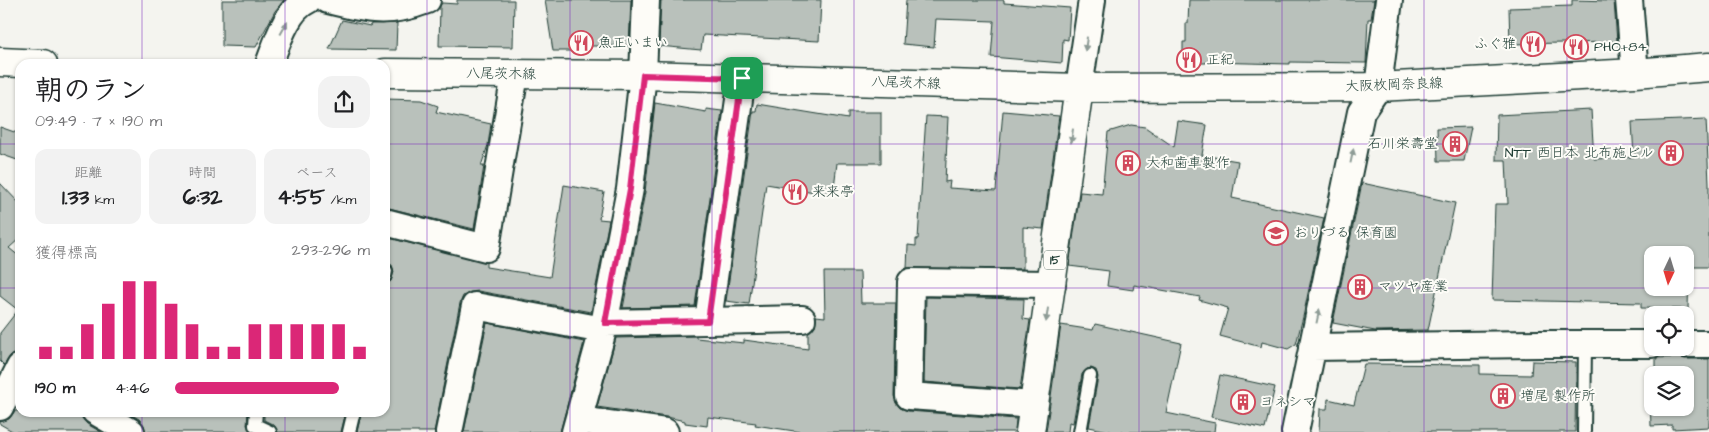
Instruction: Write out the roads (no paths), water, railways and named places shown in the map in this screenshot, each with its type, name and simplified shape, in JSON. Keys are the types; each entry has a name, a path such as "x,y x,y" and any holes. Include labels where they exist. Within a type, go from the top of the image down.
{"main road":[{"path":"0,62 15,63"},
{"name":"大阪枚岡奈良線","path":"1079,88 1378,87 1635,73 1709,67"},
{"name":"八尾茨木線","path":"390,76 643,75 1079,88"},
{"name":"15","path":"1030,432 1079,88"}],"street":[{"path":"271,59 281,32 298,4 308,0"},
{"path":"328,0 360,8 387,10 422,1"},
{"path":"646,0 643,75 630,189 604,326 577,426 665,432"},
{"path":"1079,88 1092,0"},
{"path":"1295,432 1361,112 1378,87 1389,0"},
{"path":"1628,0 1635,73"},
{"path":"390,223 486,248 515,74"},
{"path":"708,321 742,78"},
{"path":"1034,405 909,396 911,282 1052,284"},
{"path":"449,432 475,306 604,326 802,319"},
{"path":"1312,347 1644,344"},
{"path":"1694,344 1709,344"},
{"path":"0,407 15,377"},
{"path":"105,417 131,432"}],"lane":[{"path":"1584,432 1585,344"},
{"path":"1080,432 1090,376"},
{"path":"256,417 255,425 270,432"},
{"path":"349,432 353,417"}],"place":[{"name":"魚正いまい","path":"581,43"},
{"name":"ふぐ雅","path":"1533,44"},
{"name":"PHO+84","path":"1576,47"},
{"name":"正紀","path":"1189,60"},
{"name":"石川栄壽堂","path":"1455,144"},
{"name":"NTT 西日本 北布施ビル","path":"1671,153"},
{"name":"大和歯車製作","path":"1128,163"},
{"name":"来来亭","path":"795,192"},
{"name":"おりづる 保育園","path":"1276,233"},
{"name":"マツヤ産業","path":"1360,287"},
{"name":"増尾 製作所","path":"1503,396"},
{"name":"ヨネシマ","path":"1243,402"}]}
